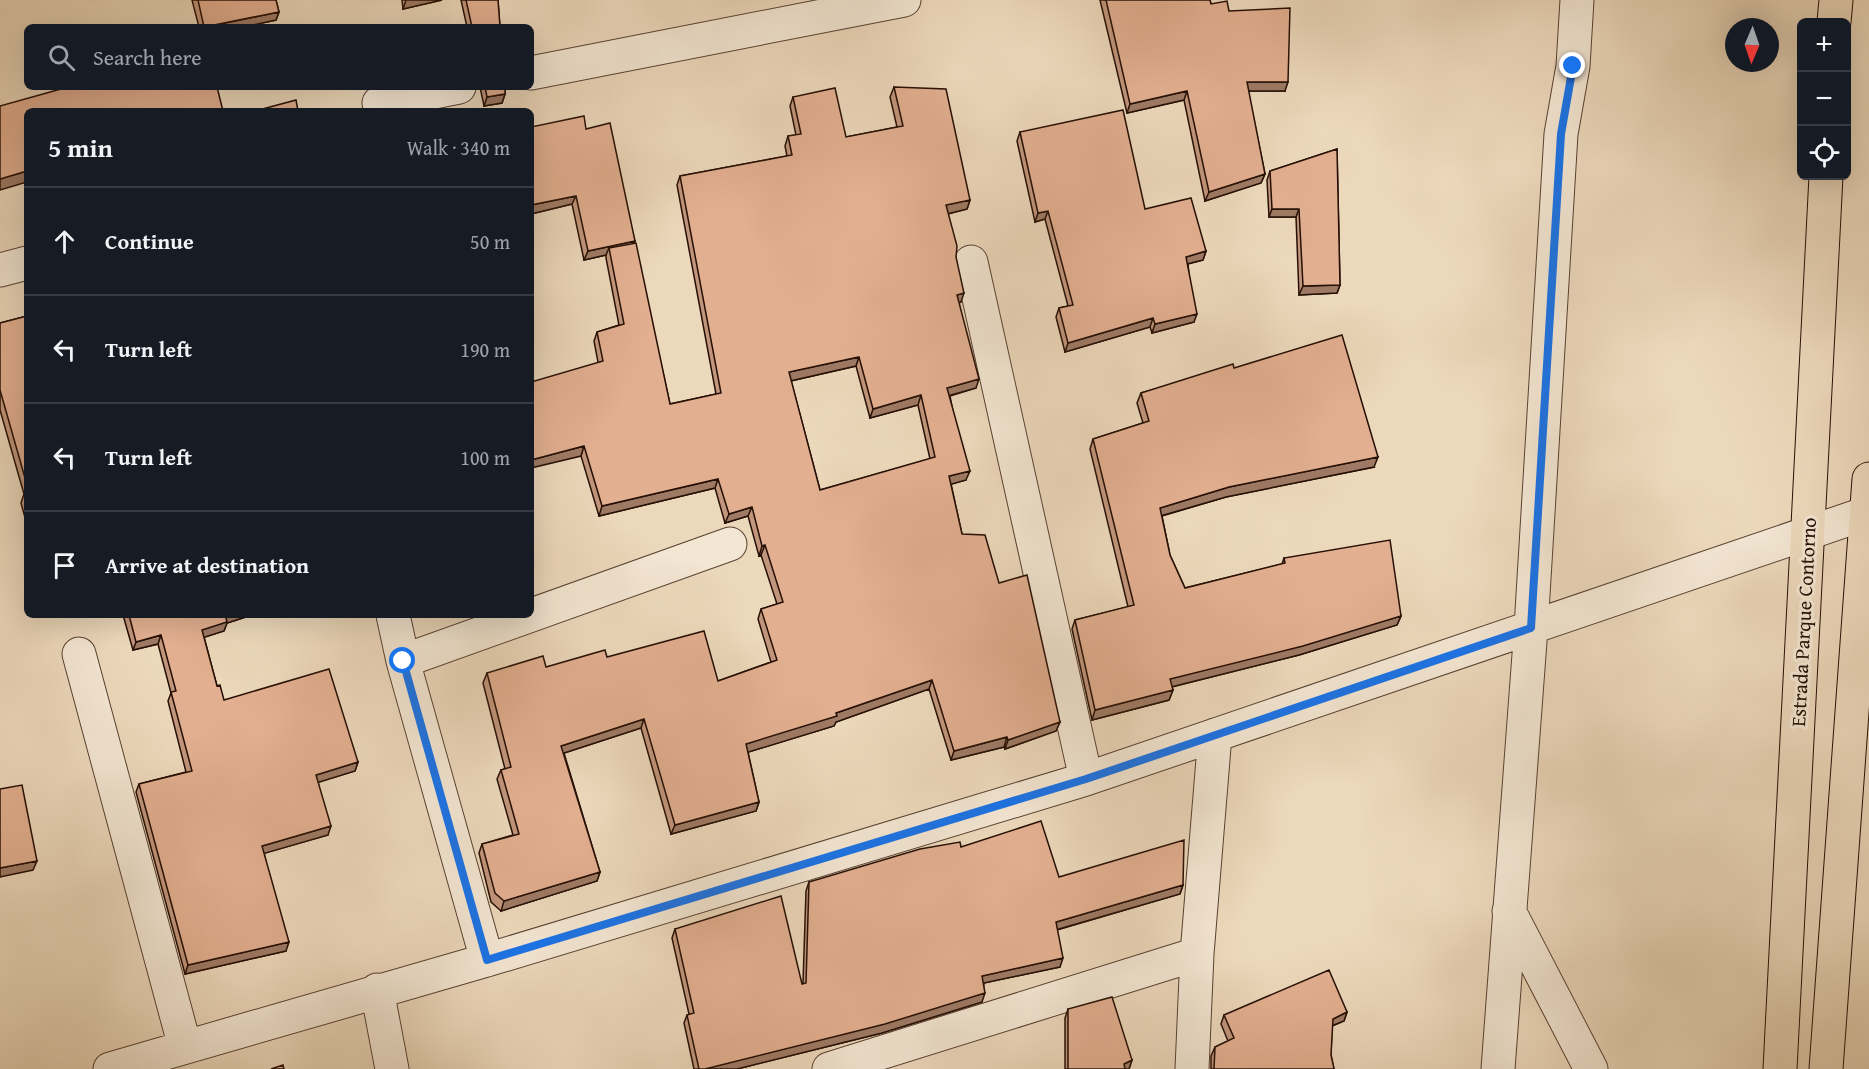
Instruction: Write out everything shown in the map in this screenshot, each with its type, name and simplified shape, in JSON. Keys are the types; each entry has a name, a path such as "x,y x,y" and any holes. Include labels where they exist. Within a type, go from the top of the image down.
{"highway":[{"path":"1834,18 1836,0"},
{"name":"Estrada Parque Contorno","path":"1780,1069 1826,180"},
{"path":"1826,1069 1869,479"}],"street":[{"path":"534,72 904,0"},
{"path":"1498,1069 1508,910 1531,628 1561,134 1573,66 1576,0"},
{"path":"379,103 444,90"},
{"path":"971,262 1086,779"},
{"path":"0,270 24,264"},
{"path":"110,1069 487,960 1086,779 1867,513"},
{"path":"534,614 730,544"},
{"path":"394,618 403,661 487,960"},
{"path":"403,661 523,618"},
{"path":"79,654 184,1047"},
{"path":"1192,1069 1197,954 1215,735"},
{"path":"1508,910 1591,1069"},
{"path":"829,1069 1197,954"},
{"path":"377,990 392,1069"}],"building":[{"path":"198,0 276,0 279,12 219,24 203,24"},
{"path":"466,0 498,0 500,24 471,24"},
{"path":"1106,0 1210,0 1211,4 1227,1 1229,11 1290,8 1288,82 1247,82 1265,174 1209,192 1187,91 1130,104"},
{"path":"894,87 946,89 970,200 946,205 957,246 956,257 964,293 957,295 979,379 947,388 970,471 949,476 962,534 985,535 999,583 1027,575 1060,722 1008,740 1007,737 954,751 932,680 836,713 837,716 746,744 759,802 675,825 644,719 561,746 600,872 504,901 495,893 482,844 519,834 501,770 511,767 487,673 543,656 546,667 605,650 607,657 704,631 718,681 777,660 761,609 783,602 765,545 762,546 752,507 729,514 718,479 602,506 584,446 534,459 534,381 603,361 597,332 624,324 609,248 636,243 670,404 721,393 680,176 792,155 788,136 801,134 793,97 835,88 846,137 903,126","holes":["859,357 873,409 921,395 935,457 820,490 789,372"]},
{"path":"57,90 218,90 222,108 24,108 24,172 0,179 0,106"},
{"path":"486,90 505,90 505,94 487,97"},
{"path":"296,100 297,108 266,108"},
{"path":"1123,110 1145,209 1191,198 1206,251 1186,257 1197,314 1155,324 1153,318 1068,343 1059,308 1073,305 1048,211 1038,213 1020,132"},
{"path":"584,116 586,129 610,123 635,241 588,251 576,196 534,204 534,126"},
{"path":"1337,149 1340,285 1303,286 1299,209 1272,209 1270,171"},
{"path":"24,317 24,474 0,390 0,323"},
{"path":"1342,335 1378,457 1229,487 1160,508 1170,555 1185,588 1285,563 1284,558 1390,540 1401,616 1303,646 1170,679 1173,690 1095,710 1075,620 1134,605 1093,439 1149,421 1141,393 1233,364 1234,368"},
{"path":"130,618 226,618 227,622 202,630 217,686 220,685 224,700 329,669 358,762 316,775 331,826 262,846 289,942 188,965 139,784 192,771 171,692 176,691 161,635 136,642"},
{"path":"22,785 37,861 0,868 0,789"},
{"path":"1041,821 1059,877 1184,840 1183,885 1056,922 1063,958 982,976 985,993 885,1024 699,1069 687,1015 694,1013 675,929 781,896 802,984 806,983 809,882 920,849 960,842 961,847"},
{"path":"1329,970 1347,1012 1333,1019 1331,1055 1334,1069 1214,1069 1215,1047 1234,1038 1224,1015"},
{"path":"1112,997 1132,1060 1124,1064 1125,1069 1068,1069 1068,1009"},
{"path":"283,1065 284,1069 271,1069"}],"route":[{"path":"403,661 487,960 1086,779 1531,628 1561,134 1573,66"}]}
